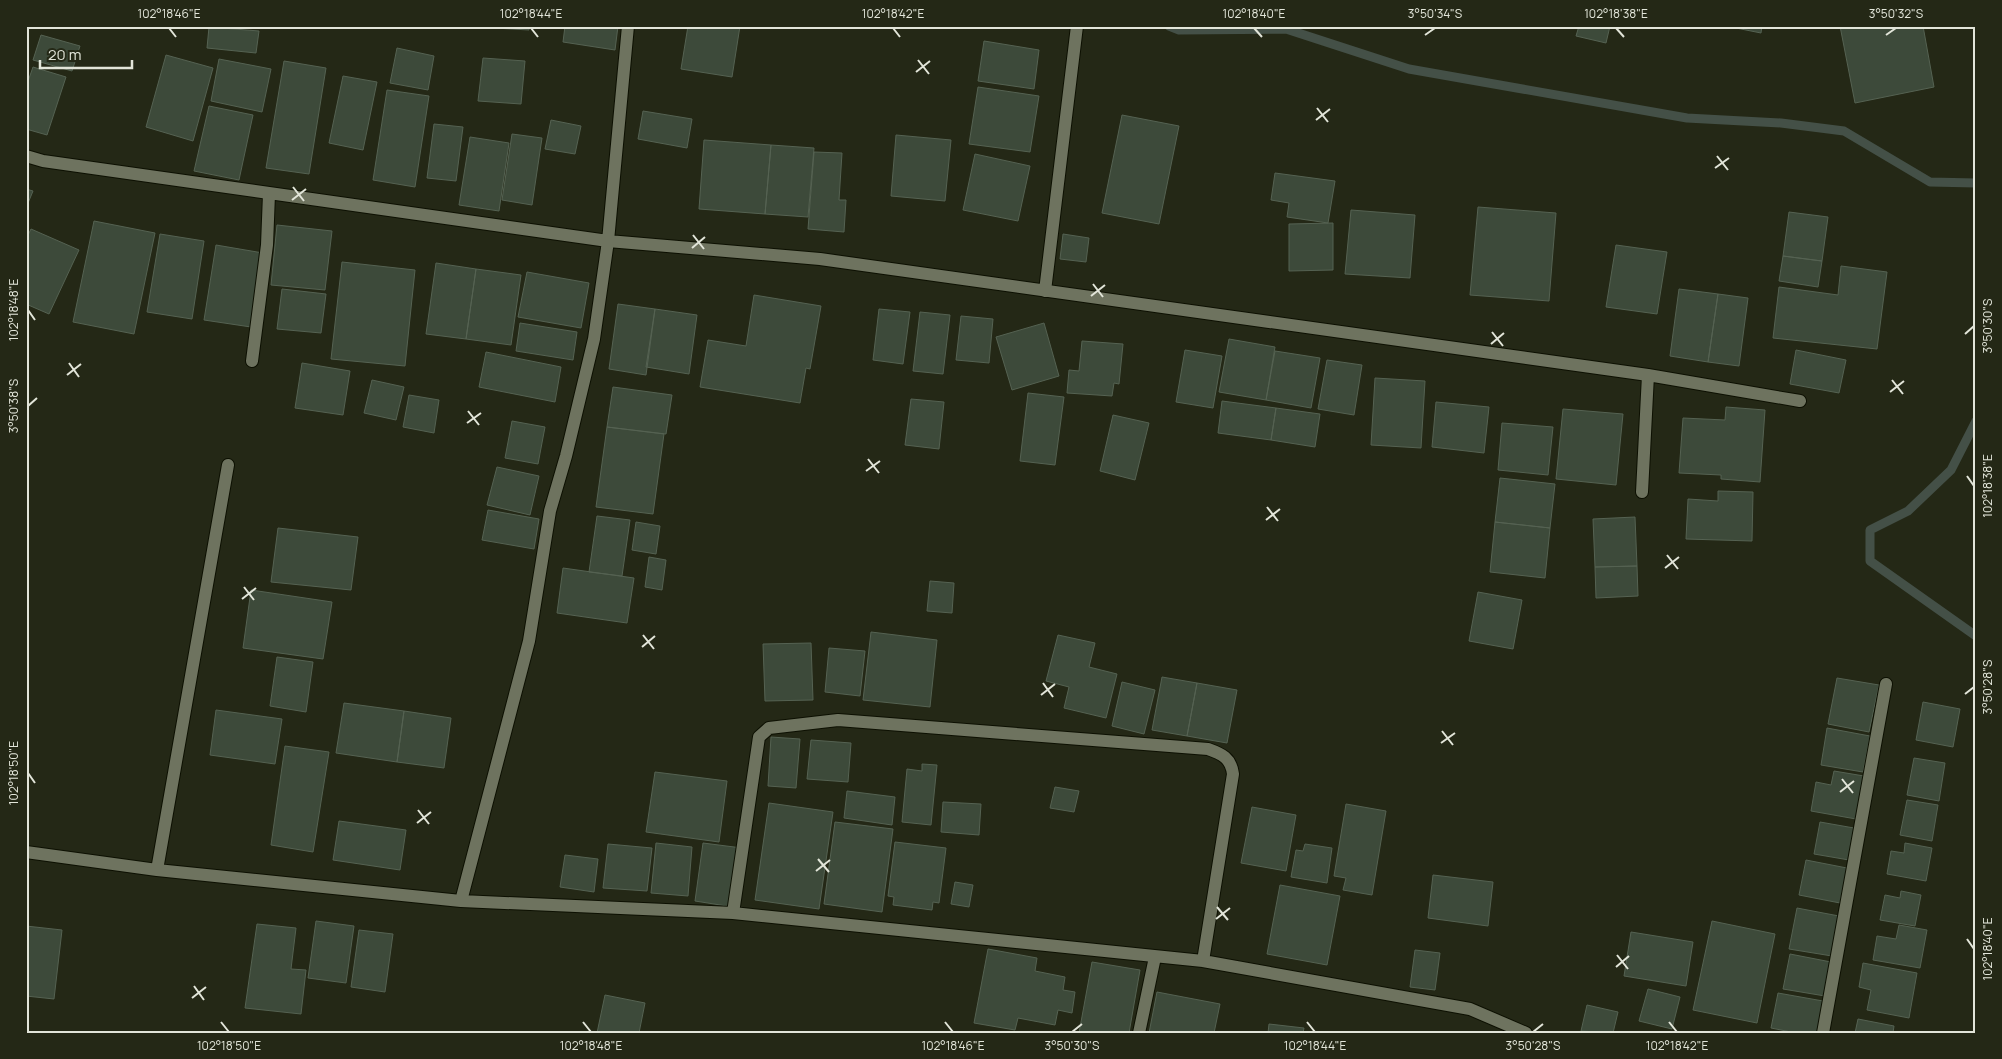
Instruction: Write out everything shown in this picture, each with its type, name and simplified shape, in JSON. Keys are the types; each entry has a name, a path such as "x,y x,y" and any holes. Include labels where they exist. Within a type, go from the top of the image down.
{"street":[{"path":"462,901 529,641 550,511 566,456 594,339 608,241 628,26"},
{"path":"1045,291 1076,26"},
{"path":"26,156 43,161 608,241 820,259 1648,375 1800,401"},
{"path":"252,361 267,245 269,194"},
{"path":"1642,492 1648,375"},
{"path":"157,870 228,466"},
{"path":"1823,1033 1886,684"},
{"path":"733,913 759,737 769,728 838,720 1208,749 1223,754 1228,760 1233,774 1203,961"},
{"path":"26,852 157,870 462,901 733,913 1203,961 1470,1008 1526,1033"},
{"path":"1139,1033 1155,957"}],"building":[{"path":"495,26 529,26 529,30 494,28"},
{"path":"565,26 618,26 615,50 563,42"},
{"path":"688,26 740,26 732,77 681,69"},
{"path":"1579,26 1610,26 1606,43 1576,36"},
{"path":"1726,26 1762,26 1761,33"},
{"path":"1840,26 1923,26 1934,87 1855,103"},
{"path":"209,27 259,31 256,53 207,48"},
{"path":"41,35 80,46 72,71 33,60"},
{"path":"984,41 1039,50 1034,89 978,81"},
{"path":"397,48 434,56 428,90 390,83"},
{"path":"166,55 213,68 193,141 146,127"},
{"path":"483,58 525,61 521,104 478,101"},
{"path":"219,59 271,69 262,112 211,101"},
{"path":"284,61 326,68 309,174 266,168"},
{"path":"33,67 66,77 47,135 26,129 26,87"},
{"path":"343,76 377,82 363,150 329,143"},
{"path":"978,87 1039,96 1030,152 969,144"},
{"path":"387,90 429,96 415,187 373,180"},
{"path":"209,106 253,115 239,180 194,171"},
{"path":"643,111 692,119 687,148 638,139"},
{"path":"1122,115 1179,126 1159,224 1102,213"},
{"path":"551,120 581,126 575,154 545,149"},
{"path":"434,124 463,127 456,181 427,178"},
{"path":"512,134 542,138 532,205 502,200"},
{"path":"896,135 951,140 945,201 891,196"},
{"path":"470,137 509,143 499,211 459,205"},
{"path":"704,140 771,145 765,214 699,209"},
{"path":"771,145 814,148 808,217 765,214"},
{"path":"814,152 842,153 839,200 846,200 844,232 808,229"},
{"path":"975,154 1030,166 1018,221 963,210"},
{"path":"1275,173 1335,181 1328,223 1287,217 1289,203 1271,200"},
{"path":"26,189 33,191 26,208"},
{"path":"1478,207 1556,213 1549,301 1470,295"},
{"path":"1351,210 1415,215 1410,278 1345,274"},
{"path":"1789,212 1828,217 1822,261 1783,256"},
{"path":"94,221 155,233 134,334 73,322"},
{"path":"1333,223 1333,270 1289,271 1289,224"},
{"path":"277,225 332,231 325,290 271,285"},
{"path":"31,229 79,250 49,314 26,304 26,239"},
{"path":"160,234 204,241 192,319 147,312"},
{"path":"1063,234 1089,238 1086,262 1060,259"},
{"path":"216,245 263,253 251,327 204,320"},
{"path":"1616,245 1667,252 1657,314 1606,307"},
{"path":"1783,256 1822,261 1818,287 1779,281"},
{"path":"342,262 415,270 405,366 331,359"},
{"path":"436,263 476,269 466,339 426,334"},
{"path":"1841,266 1887,272 1877,349 1773,338 1779,287 1838,295"},
{"path":"476,269 521,275 511,345 466,339"},
{"path":"527,272 589,283 581,328 518,317"},
{"path":"282,289 326,294 321,333 277,329"},
{"path":"1679,289 1718,294 1708,362 1670,356"},
{"path":"1718,294 1748,298 1739,366 1708,362"},
{"path":"754,295 821,306 810,369 806,368 800,403 700,387 708,340 746,346"},
{"path":"618,304 655,309 646,375 609,369"},
{"path":"655,309 697,315 689,374 646,367"},
{"path":"879,309 910,312 903,364 873,360"},
{"path":"920,312 950,315 943,374 913,371"},
{"path":"961,316 993,319 989,363 956,360"},
{"path":"520,323 577,332 573,360 516,351"},
{"path":"1044,323 1059,376 1012,390 996,337"},
{"path":"1229,339 1275,347 1266,400 1219,392"},
{"path":"1082,341 1123,344 1119,384 1114,383 1112,396 1067,393 1069,370 1079,371"},
{"path":"1185,350 1222,356 1213,408 1176,402"},
{"path":"1796,350 1846,360 1839,393 1790,384"},
{"path":"1275,351 1320,358 1311,408 1266,400"},
{"path":"486,352 561,367 555,402 479,387"},
{"path":"1327,360 1362,365 1354,415 1318,409"},
{"path":"302,363 350,371 343,415 295,408"},
{"path":"1375,378 1425,381 1421,448 1371,445"},
{"path":"372,380 404,387 396,420 364,413"},
{"path":"613,387 672,395 666,434 607,427"},
{"path":"1028,393 1064,397 1055,465 1020,461"},
{"path":"409,395 439,400 434,433 403,427"},
{"path":"911,399 944,402 939,449 905,445"},
{"path":"1222,401 1276,408 1271,440 1218,433"},
{"path":"1436,402 1489,407 1484,453 1432,447"},
{"path":"1726,407 1765,410 1760,482 1721,479 1721,475 1679,473 1683,418 1725,420"},
{"path":"1276,408 1320,414 1315,447 1271,440"},
{"path":"1563,409 1623,414 1616,485 1556,479"},
{"path":"1113,415 1149,423 1135,480 1100,471"},
{"path":"512,421 545,427 538,464 505,458"},
{"path":"1502,423 1553,427 1548,475 1498,470"},
{"path":"607,427 664,434 653,514 596,507"},
{"path":"497,467 539,476 530,515 487,505"},
{"path":"1500,478 1555,484 1550,528 1495,522"},
{"path":"1718,491 1753,492 1752,541 1686,539 1688,499 1718,501"},
{"path":"488,510 539,519 534,549 482,540"},
{"path":"597,516 630,520 622,576 589,572"},
{"path":"1635,517 1637,566 1595,567 1593,519"},
{"path":"636,522 660,526 656,554 632,550"},
{"path":"1495,522 1550,528 1545,578 1490,572"},
{"path":"278,528 358,537 351,590 271,582"},
{"path":"649,557 666,560 662,590 645,587"},
{"path":"1637,566 1638,596 1596,598 1595,567"},
{"path":"563,568 634,578 627,623 557,613"},
{"path":"930,581 954,583 952,613 927,611"},
{"path":"251,590 332,602 323,659 243,648"},
{"path":"1478,592 1522,600 1513,649 1469,641"},
{"path":"871,632 937,640 930,707 863,700"},
{"path":"1058,635 1095,643 1089,667 1117,674 1106,718 1064,708 1069,687 1046,681"},
{"path":"811,643 813,700 765,701 763,644"},
{"path":"829,648 865,651 860,696 825,692"},
{"path":"277,657 313,662 306,712 270,706"},
{"path":"1162,677 1197,683 1187,736 1152,730"},
{"path":"1837,678 1879,685 1869,732 1828,724"},
{"path":"1122,682 1155,690 1144,734 1112,726"},
{"path":"1197,683 1237,690 1227,743 1187,736"},
{"path":"1923,702 1960,709 1953,747 1916,740"},
{"path":"344,703 404,711 397,762 336,753"},
{"path":"216,710 282,719 275,764 210,755"},
{"path":"404,711 451,718 444,768 397,762"},
{"path":"1827,728 1870,736 1863,772 1821,765"},
{"path":"771,737 800,739 796,788 768,786"},
{"path":"811,740 851,743 848,782 807,779"},
{"path":"285,746 329,752 313,852 271,845"},
{"path":"1914,758 1945,763 1939,801 1907,795"},
{"path":"922,764 937,765 931,825 902,822 907,769 922,771"},
{"path":"1834,771 1864,776 1856,819 1811,811 1816,782 1831,785"},
{"path":"655,772 727,781 719,842 646,832"},
{"path":"1055,787 1079,791 1074,812 1050,808"},
{"path":"847,791 895,797 892,825 844,818"},
{"path":"1907,800 1938,805 1932,841 1900,835"},
{"path":"943,802 981,804 979,835 941,832"},
{"path":"769,803 833,812 819,909 755,900"},
{"path":"1346,804 1386,811 1372,895 1343,890 1346,878 1334,876"},
{"path":"1252,807 1296,815 1286,871 1241,863"},
{"path":"339,821 406,830 400,870 333,860"},
{"path":"835,822 893,829 882,912 824,904"},
{"path":"1820,822 1854,828 1849,860 1814,854"},
{"path":"895,842 946,848 939,903 933,902 932,910 893,905 894,897 888,896"},
{"path":"656,843 692,847 688,896 651,893"},
{"path":"703,843 742,848 733,907 695,901"},
{"path":"1905,843 1932,848 1926,881 1887,874 1891,851 1904,853"},
{"path":"608,844 652,848 647,891 603,888"},
{"path":"1305,844 1332,848 1327,883 1291,877 1296,850 1303,851"},
{"path":"565,855 598,859 594,892 560,887"},
{"path":"1806,860 1847,868 1840,903 1799,895"},
{"path":"1433,875 1493,882 1488,926 1428,918"},
{"path":"955,882 973,885 969,907 951,904"},
{"path":"1280,885 1340,896 1327,965 1267,954"},
{"path":"1901,891 1921,895 1915,926 1880,920 1885,895 1900,898"},
{"path":"1797,908 1839,916 1832,956 1789,949"},
{"path":"316,921 354,926 346,983 308,978"},
{"path":"1712,921 1775,934 1757,1023 1693,1010"},
{"path":"257,924 296,928 291,969 306,970 301,1014 245,1008"},
{"path":"1899,925 1927,930 1920,968 1873,960 1877,936 1896,939"},
{"path":"26,926 62,930 54,999 26,996"},
{"path":"359,930 393,934 385,992 351,987"},
{"path":"1631,932 1693,942 1686,986 1624,976"},
{"path":"988,949 1037,958 1035,971 1065,977 1063,990 1075,992 1072,1013 1058,1010 1055,1025 1018,1018 1015,1030 974,1023"},
{"path":"1415,950 1440,953 1435,990 1410,987"},
{"path":"1790,954 1831,962 1825,996 1783,989"},
{"path":"1092,962 1140,970 1129,1033 1079,1033"},
{"path":"1863,963 1917,973 1909,1018 1867,1010 1871,990 1859,987"},
{"path":"1648,989 1680,997 1672,1029 1639,1021"},
{"path":"1157,992 1220,1004 1214,1033 1149,1033"},
{"path":"1778,993 1823,1001 1817,1033 1796,1033 1771,1028"},
{"path":"605,995 645,1003 639,1033 597,1033"},
{"path":"1587,1005 1618,1012 1613,1033 1581,1031"},
{"path":"1858,1019 1894,1026 1893,1033 1855,1033"},
{"path":"1269,1024 1304,1028 1303,1033 1268,1033"}],"waterway":[{"path":"1169,26 1179,30 1286,29 1409,69 1687,118 1781,123 1844,131 1930,182 1976,183"},
{"path":"1976,421 1951,470 1908,511 1870,530 1870,561 1976,636"}]}
